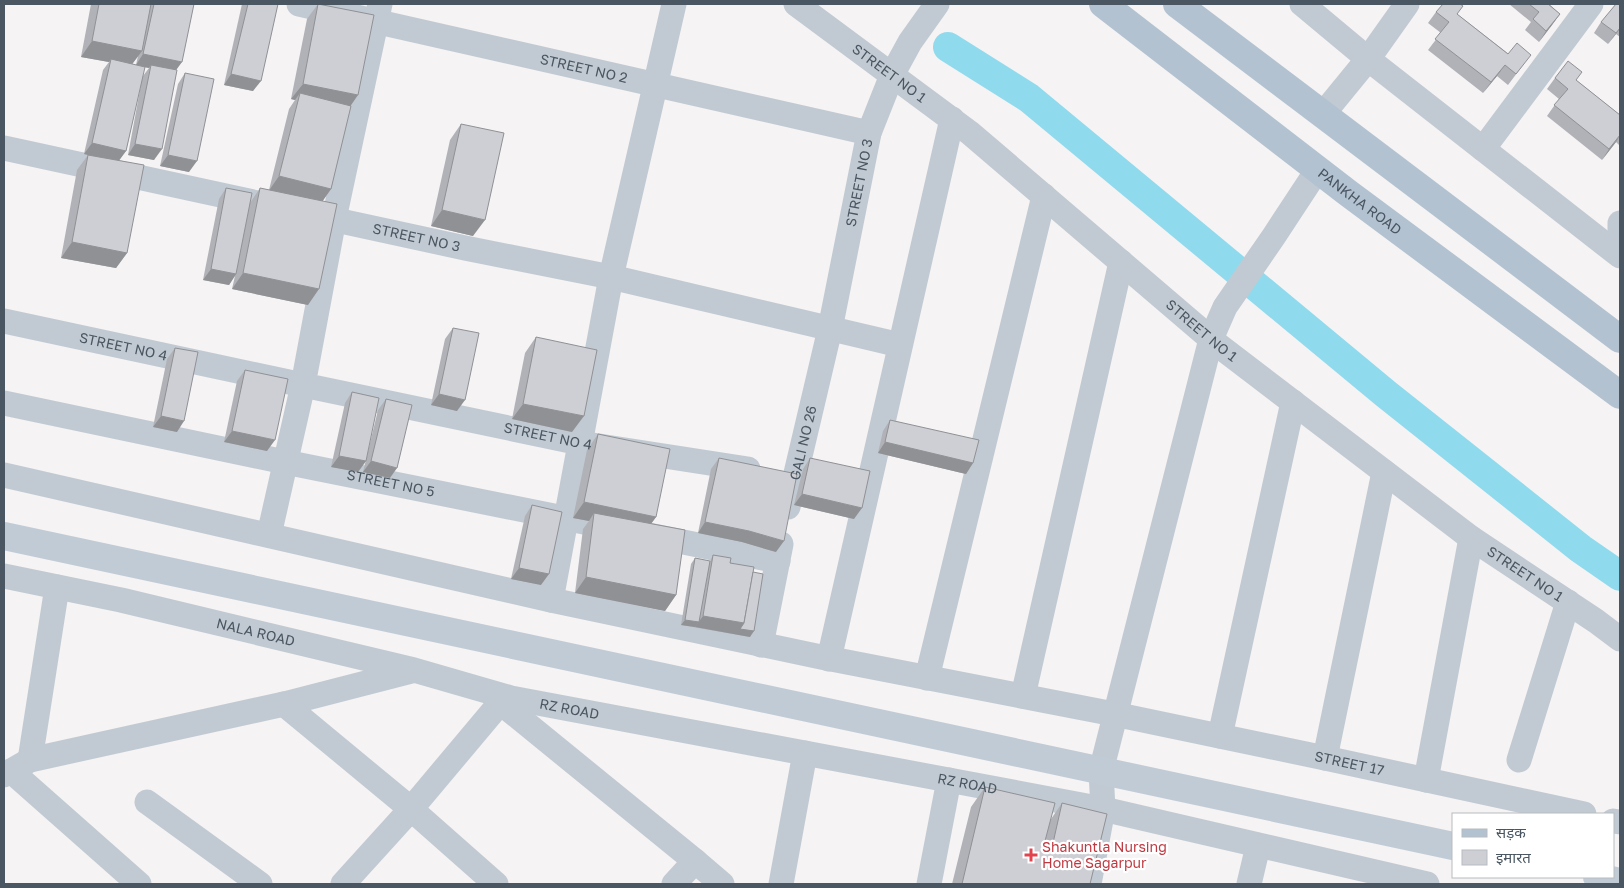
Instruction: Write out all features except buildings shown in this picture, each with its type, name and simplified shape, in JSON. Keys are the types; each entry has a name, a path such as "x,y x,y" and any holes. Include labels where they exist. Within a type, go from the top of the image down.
{"main road":[{"name":"PANKHA ROAD","path":"1103,4 1318,169 1620,395"},
{"path":"1177,4 1620,339"}],"street":[{"name":"STREET NO 2","path":"299,4 378,13 655,84 869,133"},
{"path":"551,600 611,277 674,4"},
{"name":"STREET NO 1","path":"796,4 970,132 1212,339 1293,402 1471,538 1620,639"},
{"name":"STREET NO 3","path":"830,329 869,133 892,75 910,42 937,4"},
{"path":"1302,4 1368,59 1620,256"},
{"path":"1323,114 1368,59 1407,4"},
{"path":"1483,149 1591,4"},
{"path":"269,535 303,385 334,219 378,13"},
{"path":"829,659 952,120"},
{"name":"STREET NO 3","path":"4,148 465,248 611,277 900,345"},
{"path":"1089,884 1103,809 1101,771 1114,714 1212,339 1225,307 1318,169"},
{"path":"927,678 1044,196"},
{"path":"1620,223 1620,232"},
{"path":"1023,696 1121,262"},
{"name":"STREET NO 4","path":"4,321 580,443 794,476"},
{"name":"GALI NO 26","path":"761,645 794,476 830,329"},
{"name":"STREET NO 5","path":"4,402 566,520 778,561"},
{"path":"1220,736 1293,402"},
{"path":"1326,758 1384,472"},
{"name":"STREET 17","path":"4,475 551,600 829,659 1114,714 1579,813"},
{"path":"4,536 1452,846"},
{"path":"1426,780 1471,538"},
{"name":"NALA ROAD","path":"4,576 121,600 414,670 503,700"},
{"path":"15,769 57,587"},
{"path":"1519,760 1568,602"},
{"path":"15,769 284,704 414,670"},
{"path":"343,884 411,809 503,700 722,884"},
{"name":"RZ ROAD","path":"503,700 805,753 1103,809 1415,883"},
{"path":"284,704 411,809 496,884"},
{"path":"781,884 805,753"},
{"path":"15,769 139,884"},
{"path":"929,884 949,780"},
{"path":"147,802 260,884"},
{"path":"1249,884 1258,846"},
{"path":"674,884 695,861"},
{"path":"1602,878 1620,882"}],"waterway":[{"path":"948,47 1029,98 1386,394 1581,549 1620,576"}],"place":[{"name":"Shakuntla Nursing Home Sagarpur","path":"1031,855"}]}
